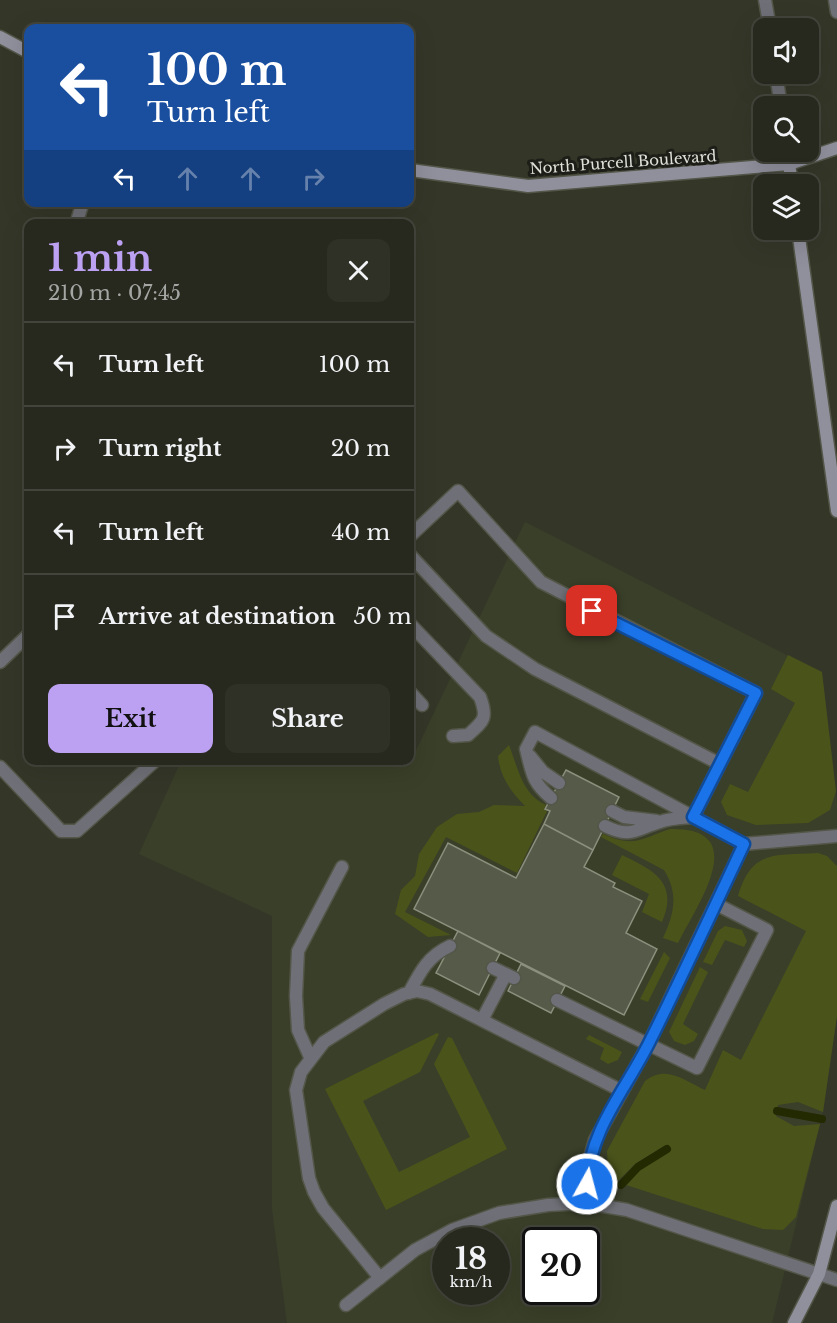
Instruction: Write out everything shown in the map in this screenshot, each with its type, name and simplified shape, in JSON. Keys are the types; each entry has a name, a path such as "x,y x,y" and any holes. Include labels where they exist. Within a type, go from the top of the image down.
{"main road":[{"path":"0,37 24,50"},
{"name":"North Purcell Boulevard","path":"819,152 837,148"},
{"name":"North Purcell Boulevard","path":"414,171 528,186 753,162"},
{"path":"799,240 837,511"},
{"path":"794,1323 819,1274 837,1206"}],"street":[{"path":"765,0 768,18"},
{"path":"835,0 837,12"},
{"path":"414,532 458,491 541,582 756,693 693,817"},
{"path":"414,559 486,636 525,663 720,764"},
{"path":"414,628 480,697 485,710 482,722 468,735 453,736"},
{"path":"0,662 24,639"},
{"path":"414,696 422,705"},
{"path":"551,798 537,786 526,749 535,732 744,844 837,836"},
{"path":"526,749 543,772 559,783"},
{"path":"0,767 61,831 77,831 150,765"},
{"path":"612,811 624,817 660,822"},
{"path":"605,825 615,831 630,833 660,822 693,817"},
{"path":"586,1203 588,1165 594,1140 648,1045 744,844"},
{"path":"310,1057 298,1030 296,996 298,951 342,867"},
{"path":"557,1000 697,1068 767,930 716,904"},
{"path":"409,993 429,959 437,951 450,946"},
{"path":"482,1020 510,976 493,968"},
{"path":"381,1278 323,1208 309,1178 296,1090 301,1072 310,1057 324,1042 374,1010 409,993 430,994 622,1091"},
{"path":"346,1305 415,1250 452,1230 499,1213 548,1205 586,1203 627,1210 837,1280"}],"shaded area":[{"path":"525,522 822,673 837,803 837,1016 823,1112 772,1323 287,1323 272,1209 272,916 139,854 179,765 414,765 414,755"}],"green space":[{"path":"788,655 822,672 836,791 830,810 808,823 756,825 727,815 721,802 730,784 748,792 795,703 771,689"},
{"path":"509,745 526,787 531,794 546,805 544,809 547,811 517,873 446,837 405,912 451,935 428,937 395,914 401,890 415,876 419,854 437,827 457,814 479,812 494,805 525,806 507,784 499,764 498,756"},
{"path":"670,829 695,832 709,841 714,854 706,890 678,943 663,938 670,921 673,904 672,887 664,870 601,837 603,834 622,841 630,841 644,839"},
{"path":"818,853 827,856 837,866 837,1016 823,1112 798,1102 778,1105 776,1116 794,1126 820,1124 796,1217 783,1230 763,1229 626,1185 640,1169 670,1151 666,1145 635,1164 618,1181 608,1168 607,1151 645,1081 653,1076 668,1074 705,1090 723,1050 741,1060 806,931 738,896 750,869 758,862 778,855"},
{"path":"622,855 653,872 665,887 667,897 662,922 642,912 649,894 612,875"},
{"path":"725,926 742,930 747,941 744,947 725,940 712,965 703,962 718,931"},
{"path":"664,952 670,958 648,1002 640,999"},
{"path":"700,967 708,972 683,1024 698,1034 694,1041 685,1045 674,1041 669,1032"},
{"path":"439,1034 420,1072 363,1101 399,1172 470,1137 434,1064 448,1037 452,1038 507,1149 386,1210 325,1089"},
{"path":"589,1035 622,1052 618,1060 608,1064 600,1059 604,1048 586,1039"}],"building":[{"path":"566,770 619,797 593,850 544,824 550,811 545,809"},
{"path":"544,824 593,850 584,867 615,883 613,887 642,901 626,933 657,949 624,1015 414,909 448,843 516,878"},
{"path":"458,931 500,953 479,995 436,973"},
{"path":"521,964 565,986 551,1013 508,991"}],"waterway":[{"path":"777,1111 822,1119"},
{"path":"621,1185 638,1167 667,1149"}],"route":[{"path":"587,1184 588,1165 594,1140 648,1045 744,844 693,817 756,693 592,611"}]}
